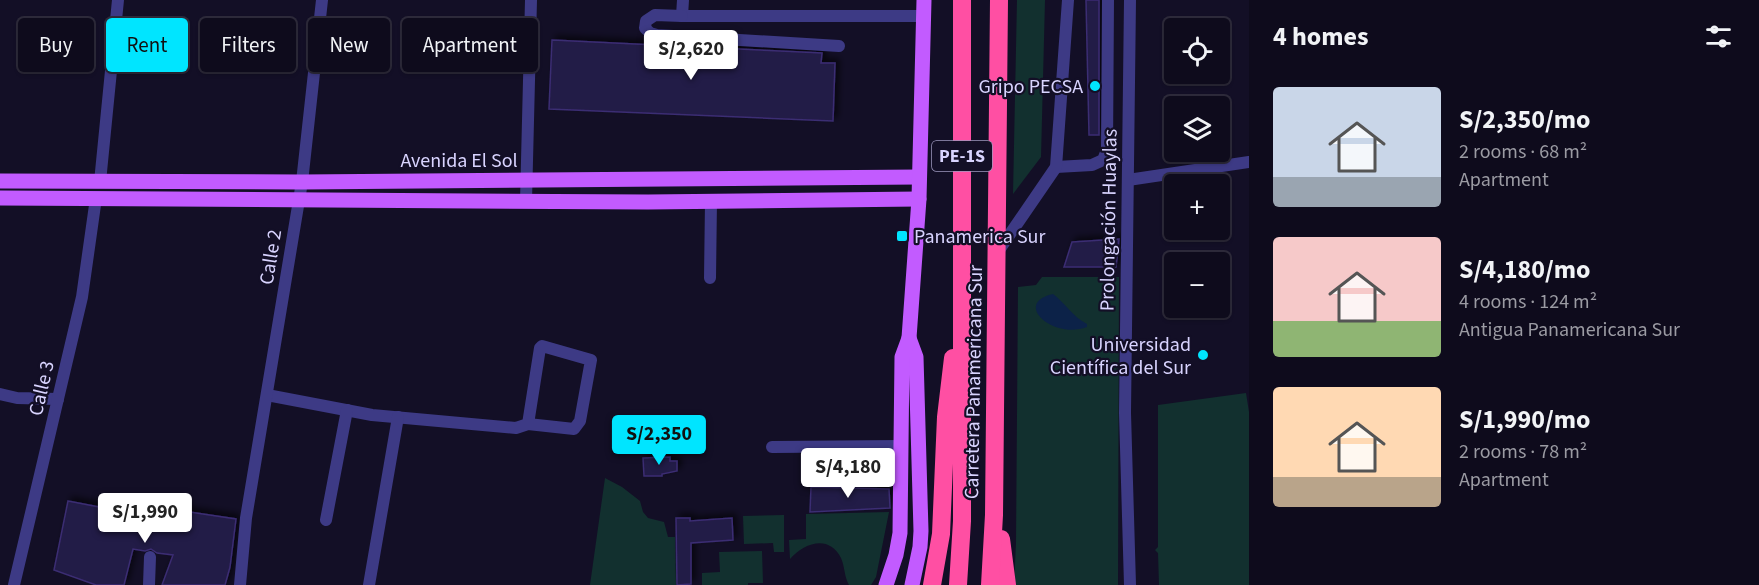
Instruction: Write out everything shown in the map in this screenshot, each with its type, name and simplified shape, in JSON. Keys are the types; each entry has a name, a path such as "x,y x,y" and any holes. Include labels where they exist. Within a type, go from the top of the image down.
{"highway":[{"name":"Carretera Panamericana Sur","path":"958,585 962,521 962,0"},
{"name":"Carretera Panamericana Sur","path":"990,585 994,515 999,0"},
{"path":"932,585 941,534 948,390 962,312"},
{"path":"994,515 1002,546 1007,585"}],"main road":[{"path":"886,585 896,555 900,533 902,357 909,338 919,199 924,0"},
{"name":"Avenida El Sol","path":"0,181 302,182 919,177"},
{"name":"Avenida El Sol","path":"0,198 299,201 919,199"},
{"path":"909,338 916,357 921,531 912,585"}],"street":[{"path":"100,182 118,0"},
{"name":"Calle 2","path":"240,585 246,518 302,182 322,0"},
{"path":"526,201 531,0"},
{"path":"682,16 683,0"},
{"path":"997,253 1056,167 1068,0"},
{"path":"1056,167 1092,165 1103,160 1107,150 1108,0"},
{"name":"Prolongación Huaylas","path":"1130,0 1125,413 1130,585"},
{"path":"839,46 657,35 645,28 646,21 655,15 924,16"},
{"path":"1128,180 1249,162"},
{"name":"Calle 3","path":"14,585 82,297 96,198"},
{"path":"710,278 711,201"},
{"path":"267,395 398,417 516,428 528,424 574,429 580,421 591,360 542,346 540,348 528,424"},
{"path":"0,394 17,398 58,399"},
{"path":"326,520 346,410"},
{"path":"369,585 398,417"},
{"path":"772,447 902,446"},
{"path":"149,585 150,557"}],"green space":[{"path":"1017,0 1045,0 1041,157 1013,194"},
{"path":"1042,277 1119,277 1118,585 1014,585 1018,287 1036,285"},
{"path":"1246,393 1249,412 1249,585 1159,585 1158,553 1155,550 1158,547 1158,405"},
{"path":"605,478 622,487 640,501 643,512 648,518 664,522 668,537 675,537 676,585 590,585"},
{"path":"889,512 876,577 871,585 849,585 841,558 830,546 809,545 790,559 789,540 806,539 806,514"},
{"path":"784,515 784,552 774,552 773,543 744,544 743,516"},
{"path":"762,551 763,583 702,585 702,573 720,572 719,552"}],"water":[{"path":"1053,294 1077,318 1087,324 1087,327 1074,330 1062,329 1042,319 1037,312 1036,305 1041,299"}],"building":[{"name":"Gripo PECSA","path":"1086,0 1099,0 1099,135 1089,135"},
{"path":"552,40 822,53 821,63 835,63 833,121 549,109"},
{"path":"1119,239 1116,267 1064,267 1072,242"},
{"path":"670,457 670,461 677,461 677,471 662,474 662,476 644,476 643,458"},
{"path":"811,487 889,489 890,508 810,512"},
{"path":"68,501 141,515 143,505 236,519 230,567 225,585 162,585 173,555 157,553 151,549 145,551 133,549 124,585 96,585 54,570"},
{"path":"676,518 690,518 690,521 732,518 733,540 691,543 691,584 677,585"}],"place":[{"name":"Gripo PECSA","path":"1095,86"},
{"name":"Panamerica Sur","path":"902,236"},
{"name":"Universidad Científica del Sur","path":"1203,355"}]}
